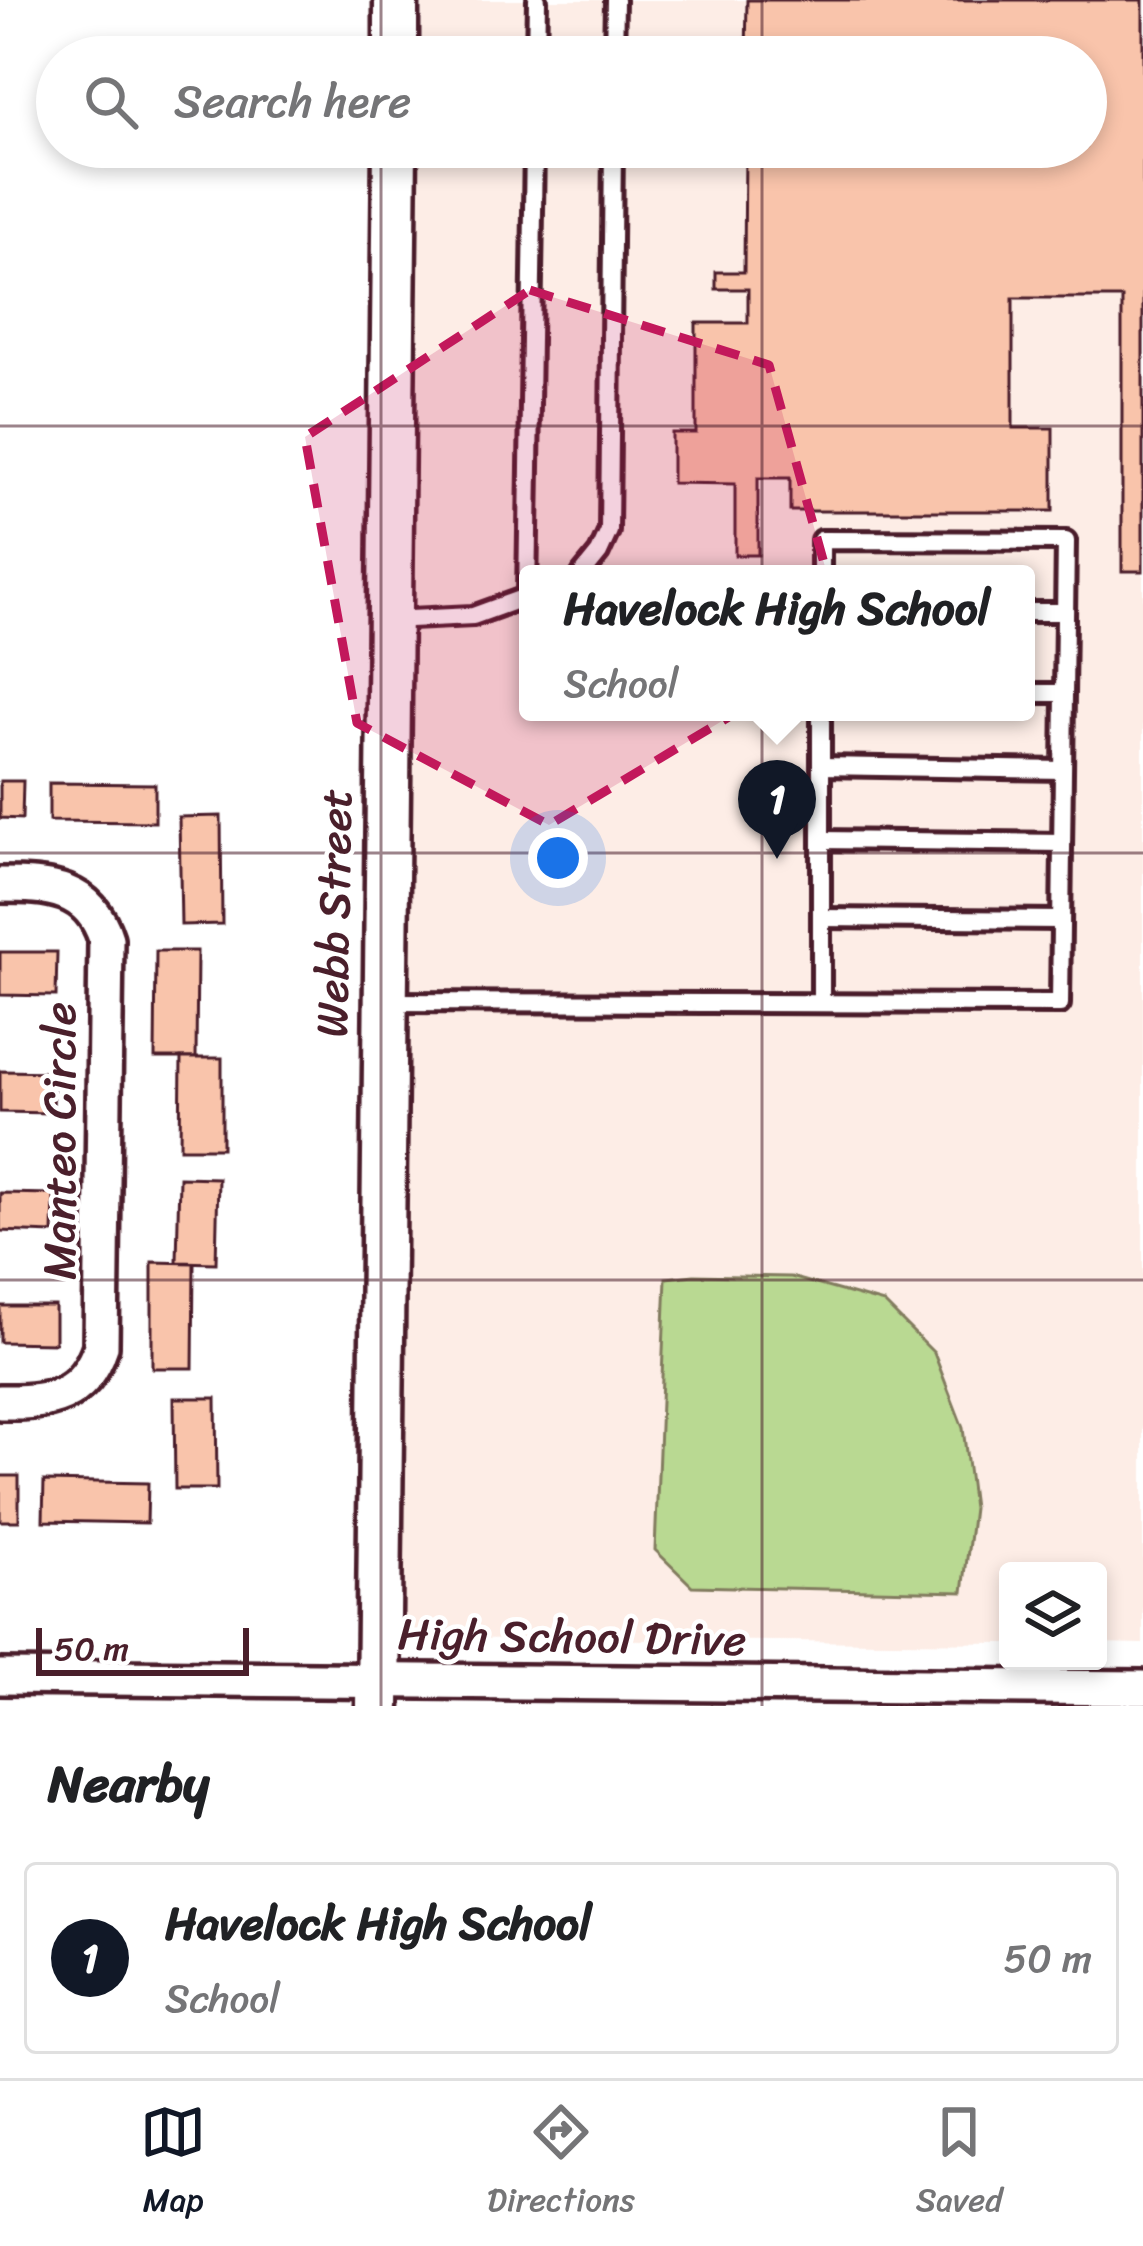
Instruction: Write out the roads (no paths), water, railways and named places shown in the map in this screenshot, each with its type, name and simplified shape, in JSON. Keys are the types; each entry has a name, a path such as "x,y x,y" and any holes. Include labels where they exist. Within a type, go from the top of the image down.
{"street":[{"path":"396,0 396,36"},
{"name":"Webb Street","path":"378,1693 395,168"},
{"name":"Manteo Circle","path":"0,885 75,895 96,913 106,939 101,1346 84,1381 68,1393 26,1403 0,1402"},
{"name":"High School Drive","path":"0,1677 378,1693 1143,1688"}],"lane":[{"path":"536,36 537,0"},
{"path":"614,0 614,36"},
{"path":"527,565 534,168"},
{"path":"589,565 609,531 613,168"},
{"path":"385,1002 1060,1004 1066,542 821,539 821,565"},
{"path":"388,620 473,616 519,599"},
{"path":"1035,612 1065,612"},
{"path":"1035,693 1064,694"},
{"path":"821,721 821,1003"},
{"path":"821,766 1063,770"},
{"path":"821,840 1062,843"},
{"path":"821,918 1061,920"}],"place":[{"name":"Havelock High School","path":"777,859"}]}
